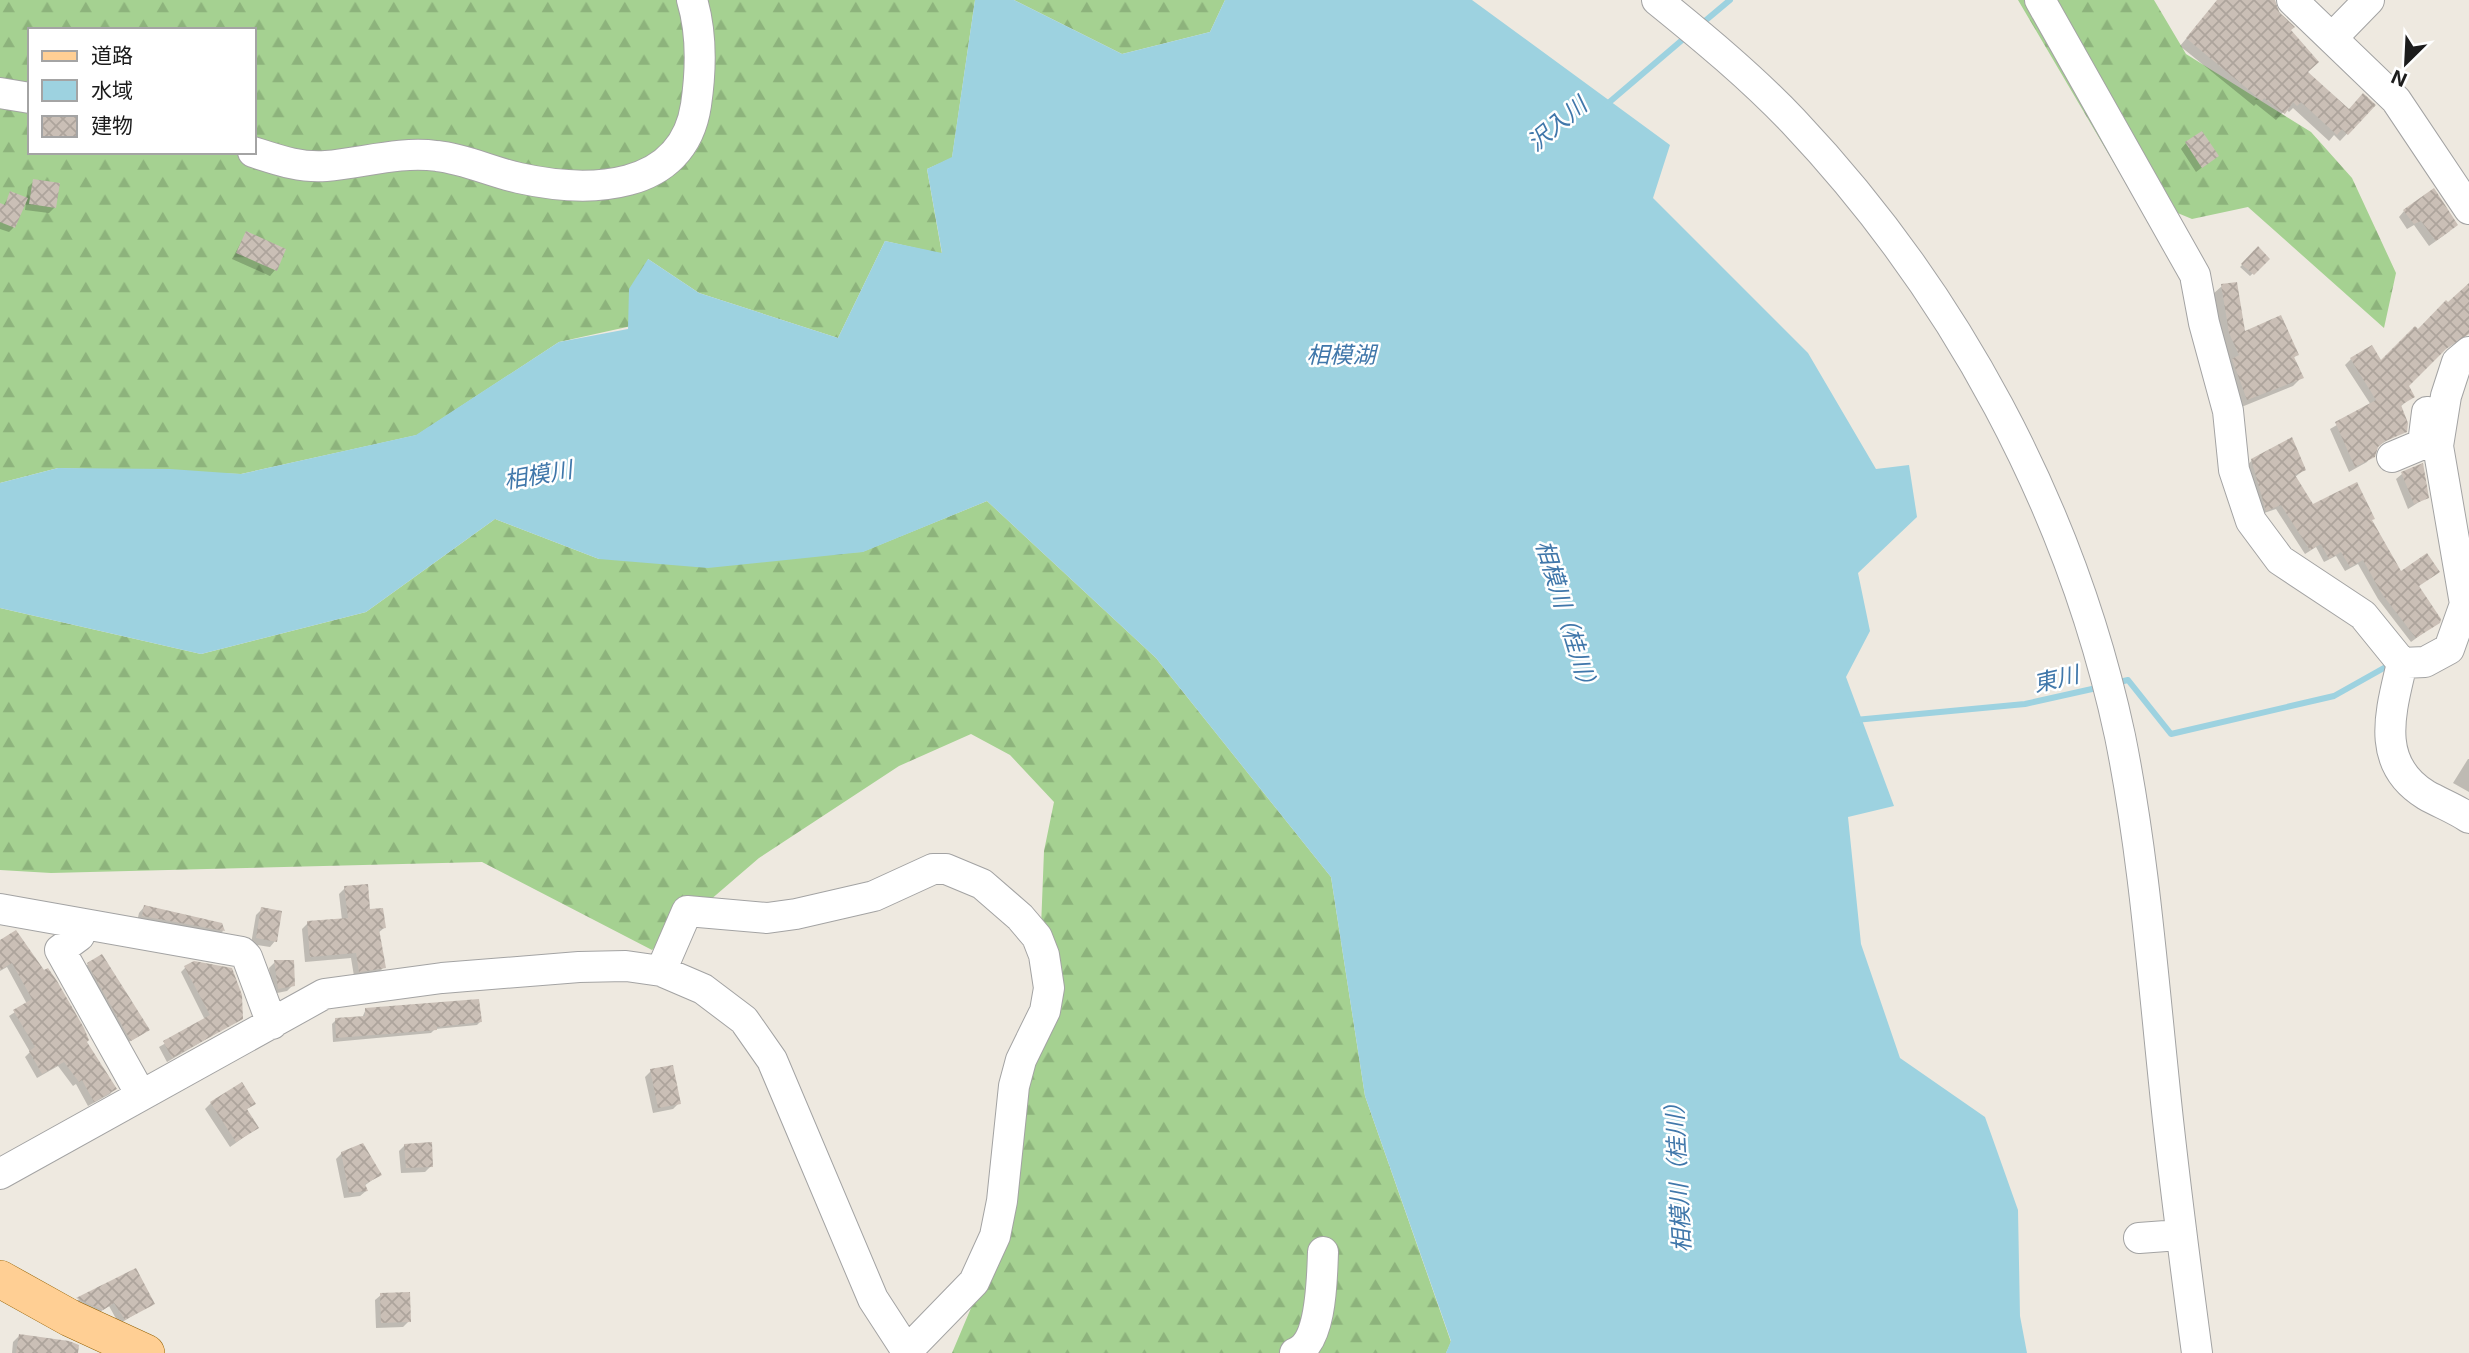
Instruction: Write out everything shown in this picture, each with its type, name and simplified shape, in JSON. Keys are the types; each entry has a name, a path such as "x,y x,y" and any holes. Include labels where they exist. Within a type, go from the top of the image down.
{"main road":[{"path":"0,1279 70,1318 146,1353"}],"street":[{"path":"256,153 295,165 316,166 396,155 438,156 556,185 593,187 628,182 669,160 682,145 694,118 699,55 697,18 692,0"},
{"path":"1657,0 1702,37 1792,120 1847,184 1920,279 2000,408 2033,473 2067,558 2107,686 2135,818 2197,1353"},
{"path":"2040,0 2195,275 2204,323 2228,411 2234,470 2252,521 2280,560 2364,615 2402,663"},
{"path":"2292,0 2396,100 2469,209"},
{"path":"2333,37 2369,0"},
{"path":"0,93 28,98"},
{"path":"2402,663 2425,662 2449,649 2465,604 2438,446 2446,396 2457,362 2469,352"},
{"path":"2392,457 2423,444 2427,406 2446,396"},
{"path":"2402,663 2389,722 2393,754 2403,775 2424,793 2469,818"},
{"path":"0,1174 324,994 416,982 579,967 625,966 661,971 703,989 744,1020 772,1060 873,1299 907,1352 974,1282 995,1236 1002,1201 1014,1086 1021,1060 1045,1011 1049,988 1044,955 1037,937 1020,917 982,884 946,869 933,869 874,896 796,914 767,918 687,911 661,971"},
{"path":"0,909 242,952 247,957 272,1024"},
{"path":"77,923 79,936 60,950 141,1095"},
{"path":"1295,1353 1309,1343 1314,1330 1321,1290 1323,1252"}],"green space":[{"path":"0,0 975,0 952,158 927,169 942,254 885,241 838,338 699,293 648,259 645,323 559,342 417,435 241,474 58,468 0,483"},
{"path":"1014,0 1225,0 1210,32 1122,54"},
{"path":"2018,0 2154,0 2186,54 2311,132 2352,178 2396,273 2384,328 2248,207 2192,219 2132,194"},
{"path":"987,501 1156,658 1331,877 1365,1096 1451,1342 1446,1353 952,1353 1001,1237 1040,953 1044,851 1054,802 1010,755 971,734 899,766 759,858 652,950 482,862 51,873 0,870 0,608 201,654 366,612 495,519 599,559 862,552"}],"water":[{"name":"相模湖","path":"975,0 1014,0 1122,54 1210,32 1225,0 1472,0 1670,145 1653,198 1808,353 1876,469 1909,465 1917,517 1858,573 1870,631 1846,677 1894,806 1848,817 1861,944 1900,1058 1985,1117 2018,1210 2020,1316 2027,1353 1446,1353 1451,1341 1365,1096 1331,877 1156,658 987,501 863,552 708,568 599,559 495,519 366,612 201,654 0,608 0,483 58,468 170,469 241,474 416,435 559,342 628,329 629,289 648,259 699,293 838,338 885,241 942,253 927,169 952,157"}],"building":[{"path":"2217,0 2275,0 2279,12 2295,27 2291,30 2319,62 2308,72 2349,109 2363,93 2376,105 2348,135 2342,129 2337,135 2301,102 2297,106 2293,102 2285,114 2264,98 2262,101 2186,38"},
{"path":"2202,131 2219,156 2202,168 2185,142"},
{"path":"33,179 60,183 56,208 29,204"},
{"path":"2434,188 2458,225 2436,241 2421,221 2414,224 2403,210"},
{"path":"10,191 28,198 15,228 0,222 0,203 5,205"},
{"path":"246,231 286,249 277,271 236,253"},
{"path":"2258,246 2270,259 2254,275 2241,264"},
{"path":"2237,282 2245,331 2281,315 2299,355 2294,357 2304,378 2247,400 2232,359 2239,355 2229,333 2221,284"},
{"path":"2469,283 2469,334 2446,349 2409,386 2415,397 2401,405 2408,423 2407,432 2385,441 2378,447 2375,457 2355,467 2335,422 2376,400 2350,358 2372,345 2381,360 2415,326 2418,329 2446,300 2448,302"},
{"path":"2292,437 2306,470 2295,475 2313,504 2357,482 2375,519 2372,520 2401,571 2427,553 2440,572 2419,586 2441,619 2440,623 2416,638 2382,594 2363,560 2350,567 2341,552 2329,559 2321,544 2310,550 2281,505 2266,511 2251,459"},
{"path":"2423,463 2429,498 2414,504 2401,472"},
{"path":"368,884 370,909 383,908 386,928 379,929 386,968 359,972 356,953 310,957 307,921 348,918 344,886"},
{"path":"144,905 222,923 225,931 142,916"},
{"path":"261,907 282,911 277,942 256,938"},
{"path":"16,930 44,970 48,968 57,981 84,1028 89,1040 87,1042 117,1089 94,1102 82,1080 79,1082 64,1062 42,1074 29,1051 35,1047 13,1010 32,999 12,963 0,970 0,940"},
{"path":"102,954 150,1030 131,1041 87,963"},
{"path":"274,960 294,960 295,986 278,989"},
{"path":"194,961 232,968 242,995 243,1019 172,1058 163,1041 210,1015 184,966"},
{"path":"479,999 482,1022 437,1027 437,1030 336,1038 335,1018 365,1016 365,1008"},
{"path":"673,1065 681,1104 658,1108 650,1069"},
{"path":"242,1082 256,1104 247,1109 259,1128 236,1142 210,1102"},
{"path":"432,1142 433,1167 406,1168 404,1144"},
{"path":"363,1143 382,1175 365,1184 368,1191 349,1193 341,1152"},
{"path":"136,1268 155,1304 125,1320 114,1303 103,1310 76,1298"},
{"path":"410,1292 411,1322 381,1323 380,1293"},
{"path":"19,1334 69,1341 79,1345 78,1353 16,1353"}],"waterway":[{"name":"沢入川","path":"1699,26 1730,0"},
{"name":"沢入川","path":"1606,105 1688,35"},
{"name":"東川","path":"2115,683 2128,680 2171,734 2334,696 2391,664"},
{"name":"東川","path":"1855,720 2025,704 2101,687"}],"tunnel":[{"path":"2166,1236 2205,1232"}],"water label":[{"name":"相模川","path":"538,475"},
{"name":"相模川（桂川）","path":"1567,618"},
{"name":"相模川（桂川）","path":"1678,1172"}]}
